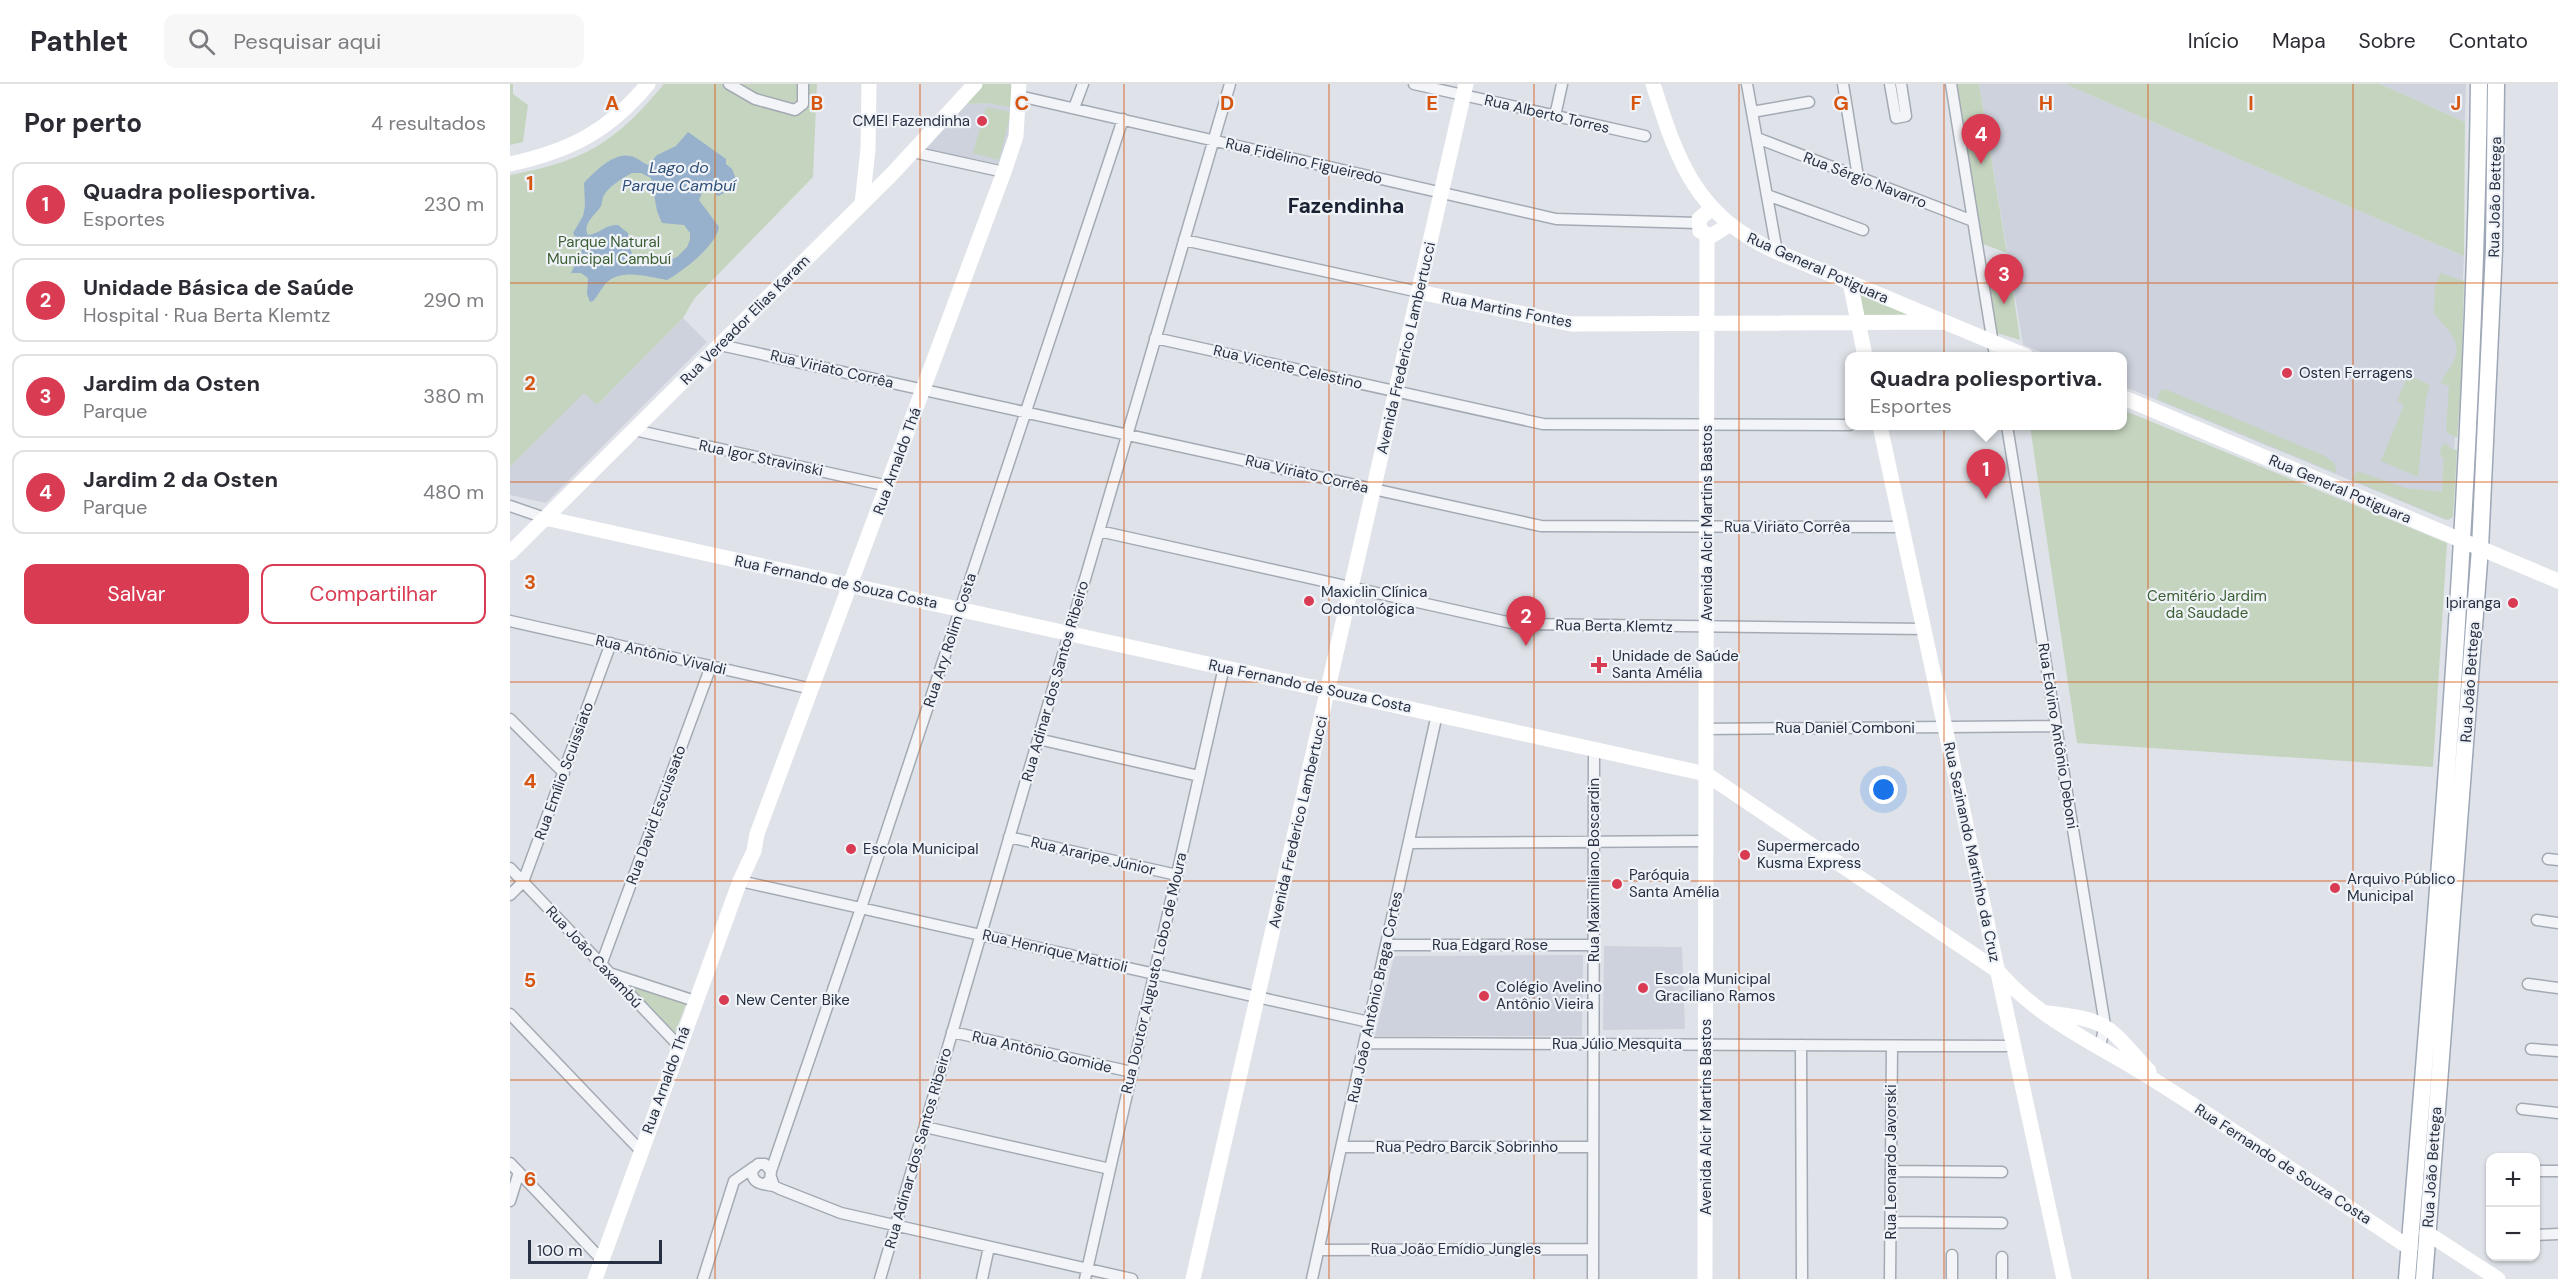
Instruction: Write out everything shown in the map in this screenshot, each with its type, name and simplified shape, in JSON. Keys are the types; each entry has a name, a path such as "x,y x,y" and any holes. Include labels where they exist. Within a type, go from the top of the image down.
{"main road":[{"name":"Rua João Bettega","path":"2407,1279 2410,1248 2421,1198 2444,899 2480,548 2494,232 2486,211 2479,84"},
{"name":"Rua João Bettega","path":"2446,879 2477,232 2486,211 2496,84"},
{"path":"2477,232 2494,232"},
{"name":"Rua João Bettega","path":"2421,1198 2427,1233 2424,1279"}],"street":[{"path":"510,164 556,152 590,136 615,118 648,84"},
{"path":"729,84 755,99 795,110 803,104 803,84"},
{"path":"862,204 868,149 869,84"},
{"name":"Rua Vereador Elias Karam","path":"510,553 892,174 975,84"},
{"path":"1074,108 1083,84"},
{"name":"Rua Adinar dos Santos Ribeiro","path":"880,1279 1230,84"},
{"name":"Rua Alberto Torres","path":"1414,84 1465,90 1555,116 1645,136"},
{"path":"1555,116 1563,84"},
{"name":"Rua General Potiguara","path":"1653,84 1681,163 1694,186 1729,225 1777,252 1944,322 1994,350"},
{"path":"1747,84 1777,252"},
{"path":"1843,84 1858,177"},
{"path":"1890,84 1896,118 1906,116 1901,84"},
{"path":"1951,84 1994,350"},
{"name":"Rua Fidelino Figueiredo","path":"1019,90 1074,108 1572,221 1702,230"},
{"name":"Rua Arnaldo Thá","path":"595,1279 640,1150 740,881 742,864 757,834 1004,172 1016,136 1019,90"},
{"name":"Avenida Frederico Lambertucci","path":"1193,1279 1465,90"},
{"path":"1752,112 1809,102"},
{"name":"Rua Ary Rolim Costa","path":"766,1173 861,908 1123,119"},
{"name":"Rua Sérgio Navarro","path":"1757,138 1973,221"},
{"path":"868,149 875,169 885,175 892,174"},
{"path":"913,152 1004,172"},
{"path":"1767,195 1863,230"},
{"path":"1713,208 1702,215 1702,230 1716,235 1729,225"},
{"name":"Avenida Alcir Martins Bastos","path":"1702,230 1707,324 1705,1279"},
{"name":"Rua Martins Fontes","path":"1184,240 1571,324 1944,322"},
{"path":"1850,282 1864,352"},
{"name":"Rua Vicente Celestino","path":"1155,338 1548,425 1845,425"},
{"name":"Rua Viriato Corrêa","path":"720,345 1541,526 1902,527"},
{"name":"Rua General Potiguara","path":"2127,399 2558,581"},
{"name":"Rua Igor Stravinski","path":"634,430 888,486"},
{"name":"Rua Sezinando Martinho da Cruz","path":"1881,430 2064,1279"},
{"name":"Rua Edvino Antônio Deboni","path":"2008,430 2105,1025 2100,1046"},
{"name":"Rua Fernando de Souza Costa","path":"510,506 545,518 1706,774 1998,971 2020,995 2070,1031 2100,1046 2157,1081 2410,1248"},
{"name":"Rua Berta Klemtz","path":"1099,531 1516,624 1924,629"},
{"name":"Rua Antônio Vivaldi","path":"510,621 812,688"},
{"name":"Rua Emílio Scuissiato","path":"510,895 523,882 611,644"},
{"name":"Rua David Escuissato","path":"605,969 711,666"},
{"name":"Rua Doutor Augusto Lobo de Moura","path":"1086,1274 1224,667"},
{"name":"Rua João Antônio Braga Cortes","path":"1312,1279 1437,714"},
{"path":"510,719 564,773"},
{"name":"Rua Daniel Comboni","path":"1706,729 2056,726"},
{"path":"1038,739 1199,776"},
{"name":"Rua Maximiliano Boscardin","path":"1593,1279 1594,749"},
{"name":"Rua Araripe Júnior","path":"1010,837 1177,875"},
{"path":"1409,843 1706,841"},
{"name":"Rua João Caxambú","path":"510,868 679,1046"},
{"name":"Rua Henrique Mattioli","path":"740,881 1369,1022"},
{"path":"2537,920 2558,923"},
{"name":"Rua Edgard Rose","path":"1386,945 1593,945"},
{"path":"605,969 696,1001"},
{"path":"2528,984 2558,988"},
{"name":"Rua Fernando de Souza Costa","path":"2045,1013 2085,1018 2105,1025 2126,1043 2157,1081"},
{"path":"510,1014 640,1150"},
{"name":"Rua Antônio Gomide","path":"952,1032 1132,1072"},
{"name":"Rua Júlio Mesquita","path":"1365,1042 2014,1046"},
{"path":"1801,1045 1802,1279"},
{"name":"Rua Leonardo Javorski","path":"1890,1279 1892,1046"},
{"path":"2531,1049 2558,1051"},
{"path":"2522,1109 2558,1113"},
{"path":"925,1127 1110,1169"},
{"name":"Rua Pedro Barcik Sobrinho","path":"1342,1147 1593,1147"},
{"path":"510,1163 601,1259"},
{"path":"1891,1171 2001,1172"},
{"path":"2540,1171 2558,1171"},
{"path":"510,1201 519,1172"},
{"path":"705,1279 736,1177 766,1173 824,1207 989,1247 1086,1274 1132,1279"},
{"path":"1891,1222 2002,1222"},
{"path":"2427,1233 2498,1279"},
{"path":"2540,1235 2558,1234"},
{"path":"982,1279 989,1247"},
{"name":"Rua João Emídio Jungles","path":"1319,1250 1593,1249"},
{"path":"1952,1255 1952,1279"},
{"path":"2002,1257 2002,1279"}],"shaded area":[{"path":"1979,84 2065,84 2464,256 2451,516 2446,520 2127,388 2127,352 2041,352 2023,345"},
{"path":"2380,84 2466,84 2465,122"},
{"name":"CMEI Fazendinha","path":"987,103 1013,108 1010,134 1000,164 926,149 967,104"},
{"path":"683,318 707,342 546,503 510,495 510,467 584,392 597,405"},
{"name":"Escola Municipal Graciliano Ramos","path":"1604,946 1682,947 1685,1029 1603,1030"},
{"name":"Colégio Avelino Antônio Vieira","path":"1583,955 1582,1036 1375,1036 1394,956"}],"green space":[{"path":"510,84 513,84 513,94 528,105 523,142 510,145"},
{"name":"Parque Natural Municipal Cambuí","path":"664,84 817,84 813,177 694,299 683,318 597,405 584,393 510,467 510,175 559,163 597,146 630,121"},
{"path":"980,84 1011,84 1013,108 987,103 967,104"},
{"path":"1956,84 1979,84 2007,253 1983,244"},
{"path":"2065,84 2380,84 2465,122 2464,256"},
{"path":"986,107 1011,112 999,160 973,153"},
{"path":"2010,268 2020,340 1997,333 1988,274 1990,271"},
{"path":"2440,273 2464,281 2461,391 2457,438 2446,432 2449,386 2441,383 2457,351 2451,334 2434,313 2435,287"},
{"path":"1859,293 1911,316 1863,316"},
{"path":"2408,375 2430,385 2426,398 2418,477 2381,461 2404,405 2397,401"},
{"path":"2165,389 2325,456 2335,464 2336,473 2157,399 2160,391"},
{"name":"Cemitério Jardim da Saudade","path":"2127,412 2447,543 2433,767 2077,743 2031,430 2127,430"},
{"path":"2446,443 2451,449 2457,450 2453,517 2448,520 2352,480 2357,471 2405,488 2442,492 2444,458 2440,456 2441,447"},
{"path":"628,985 686,1004 675,1033"}],"water":[{"name":"Lago do Parque Cambuí","path":"688,132 726,159 726,164 732,169 736,179 730,190 718,196 704,189 699,200 719,227 717,234 706,250 667,280 628,274 620,275 607,282 595,299 590,302 587,294 588,278 581,273 571,273 582,250 580,241 573,233 583,216 584,183 605,164 617,157 632,157 648,165 657,155 676,146","holes":["632,173 641,173 651,178 657,211 662,223 684,225 690,233 687,247 677,257 655,266 635,262 628,233 618,225 588,235 587,231 588,223 601,206 608,190"]}],"place":[{"name":"CMEI Fazendinha","path":"982,121"},
{"name":"Jardim 2 da Osten","path":"1981,164"},
{"name":"Jardim da Osten","path":"2004,304"},
{"name":"Osten Ferragens","path":"2287,373"},
{"name":"Quadra poliesportiva.","path":"1986,499"},
{"name":"Maxiclin Clínica Odontológica","path":"1309,601"},
{"name":"Ipiranga","path":"2513,603"},
{"name":"Unidade Básica de Saúde","path":"1526,646"},
{"name":"Unidade de Saúde Santa Amélia","path":"1599,665"},
{"name":"Escola Municipal","path":"851,849"},
{"name":"Supermercado Kusma Express","path":"1745,855"},
{"name":"Paróquia Santa Amélia","path":"1617,884"},
{"name":"Arquivo Público Municipal","path":"2335,888"},
{"name":"Escola Municipal Graciliano Ramos","path":"1643,988"},
{"name":"Colégio Avelino Antônio Vieira","path":"1484,996"},
{"name":"New Center Bike","path":"724,1000"}],"district":[{"name":"Fazendinha","path":"1346,206"}]}
